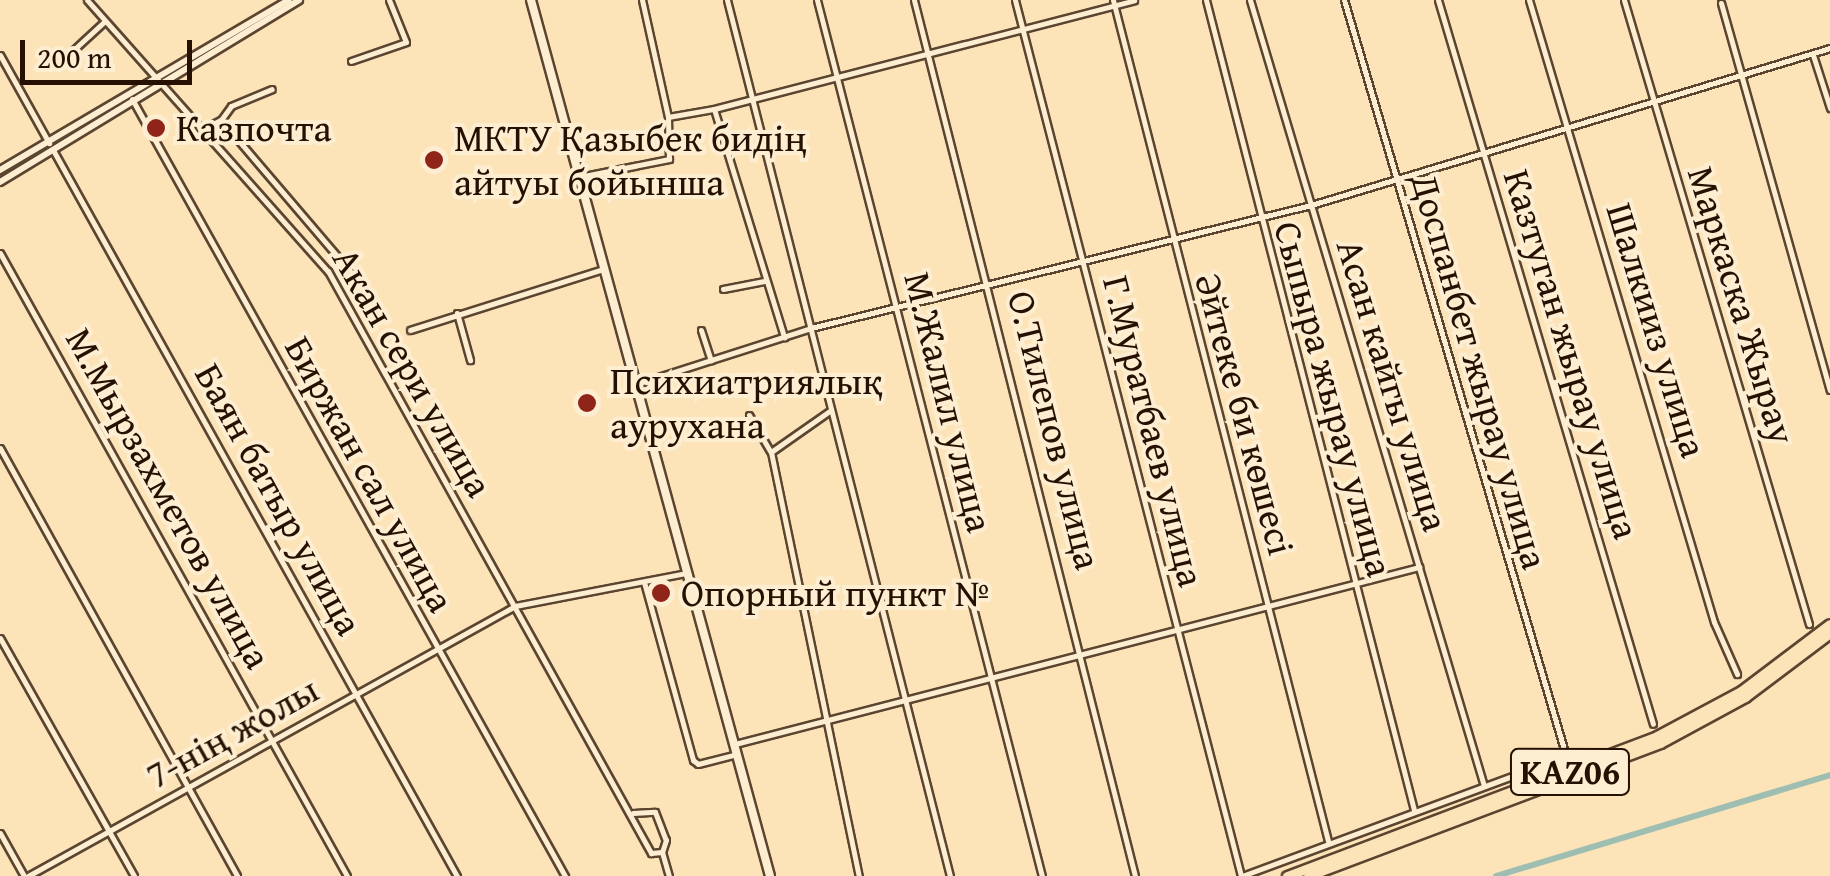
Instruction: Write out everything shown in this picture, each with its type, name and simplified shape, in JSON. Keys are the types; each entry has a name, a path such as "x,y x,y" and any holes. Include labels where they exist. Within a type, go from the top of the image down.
{"highway":[{"name":"KАZ06","path":"1287,876 1686,722 1776,668 1830,624"},
{"name":"KАZ06","path":"1308,876 1660,742 1745,697 1830,633"}],"main road":[{"path":"531,0 639,383 770,876"}],"street":[{"name":"Акан сери улица","path":"87,0 205,128 328,271 633,813 651,854 662,852"},
{"path":"160,82 289,0"},
{"path":"0,170 51,146 299,0"},
{"path":"351,61 406,42 389,0"},
{"path":"579,177 669,159 668,117 642,0"},
{"path":"727,0 950,876"},
{"name":"М.Жалил улица","path":"817,0 1042,876"},
{"name":"О.Тилепов улица","path":"914,0 1135,876"},
{"name":"Г.Муратбаев улица","path":"1015,0 1242,876"},
{"path":"668,117 753,101 1134,0"},
{"name":"Сыпыра жырау улица","path":"1206,0 1259,219 1414,810"},
{"name":"Асан кайгы улица","path":"1250,0 1484,786"},
{"name":"Доспанбет жырау улица","path":"1344,0 1566,756 1484,786"},
{"name":"Казтуган жырау улица","path":"1438,0 1653,724"},
{"name":"Шалкииз улица","path":"1529,0 1714,622 1737,674"},
{"name":"Маркаска Жырау","path":"1624,0 1809,624"},
{"name":"Әйтеке би көшесі","path":"1114,3 1171,239 1328,841"},
{"path":"1721,3 1830,390"},
{"path":"73,61 68,55 74,47 105,21"},
{"path":"639,383 811,328 1311,205 1830,48"},
{"name":"Баян батыр улица","path":"0,55 457,876"},
{"path":"1813,55 1830,108"},
{"path":"205,128 220,120 231,106 272,88"},
{"name":"Биржан сал улица","path":"132,99 566,876"},
{"path":"714,109 784,337"},
{"path":"220,120 362,286"},
{"path":"0,182 51,146"},
{"name":"М.Мырзахметов улица","path":"0,253 347,876"},
{"path":"410,330 604,269"},
{"path":"723,289 766,281"},
{"path":"457,313 470,360"},
{"path":"701,330 711,360"},
{"path":"771,452 831,410"},
{"path":"749,415 771,452 859,876"},
{"path":"0,448 238,876"},
{"path":"644,582 693,760 1420,567"},
{"name":"7-нің жолы","path":"26,876 515,606 690,572"},
{"path":"0,638 134,876"},
{"path":"1242,876 1484,786"},
{"name":"Акан сери улица","path":"633,813 655,812 666,840 662,852 669,876"},
{"path":"0,833 26,876"}],"waterway":[{"path":"1496,876 1830,775"}],"place":[{"name":"Казпочта","path":"156,128"},
{"name":"МКТУ Қазыбек бидің айтуы бойынша","path":"434,160"},
{"name":"Психиатриялық аурухана","path":"587,403"},
{"name":"Опорный пункт №","path":"661,593"}]}
